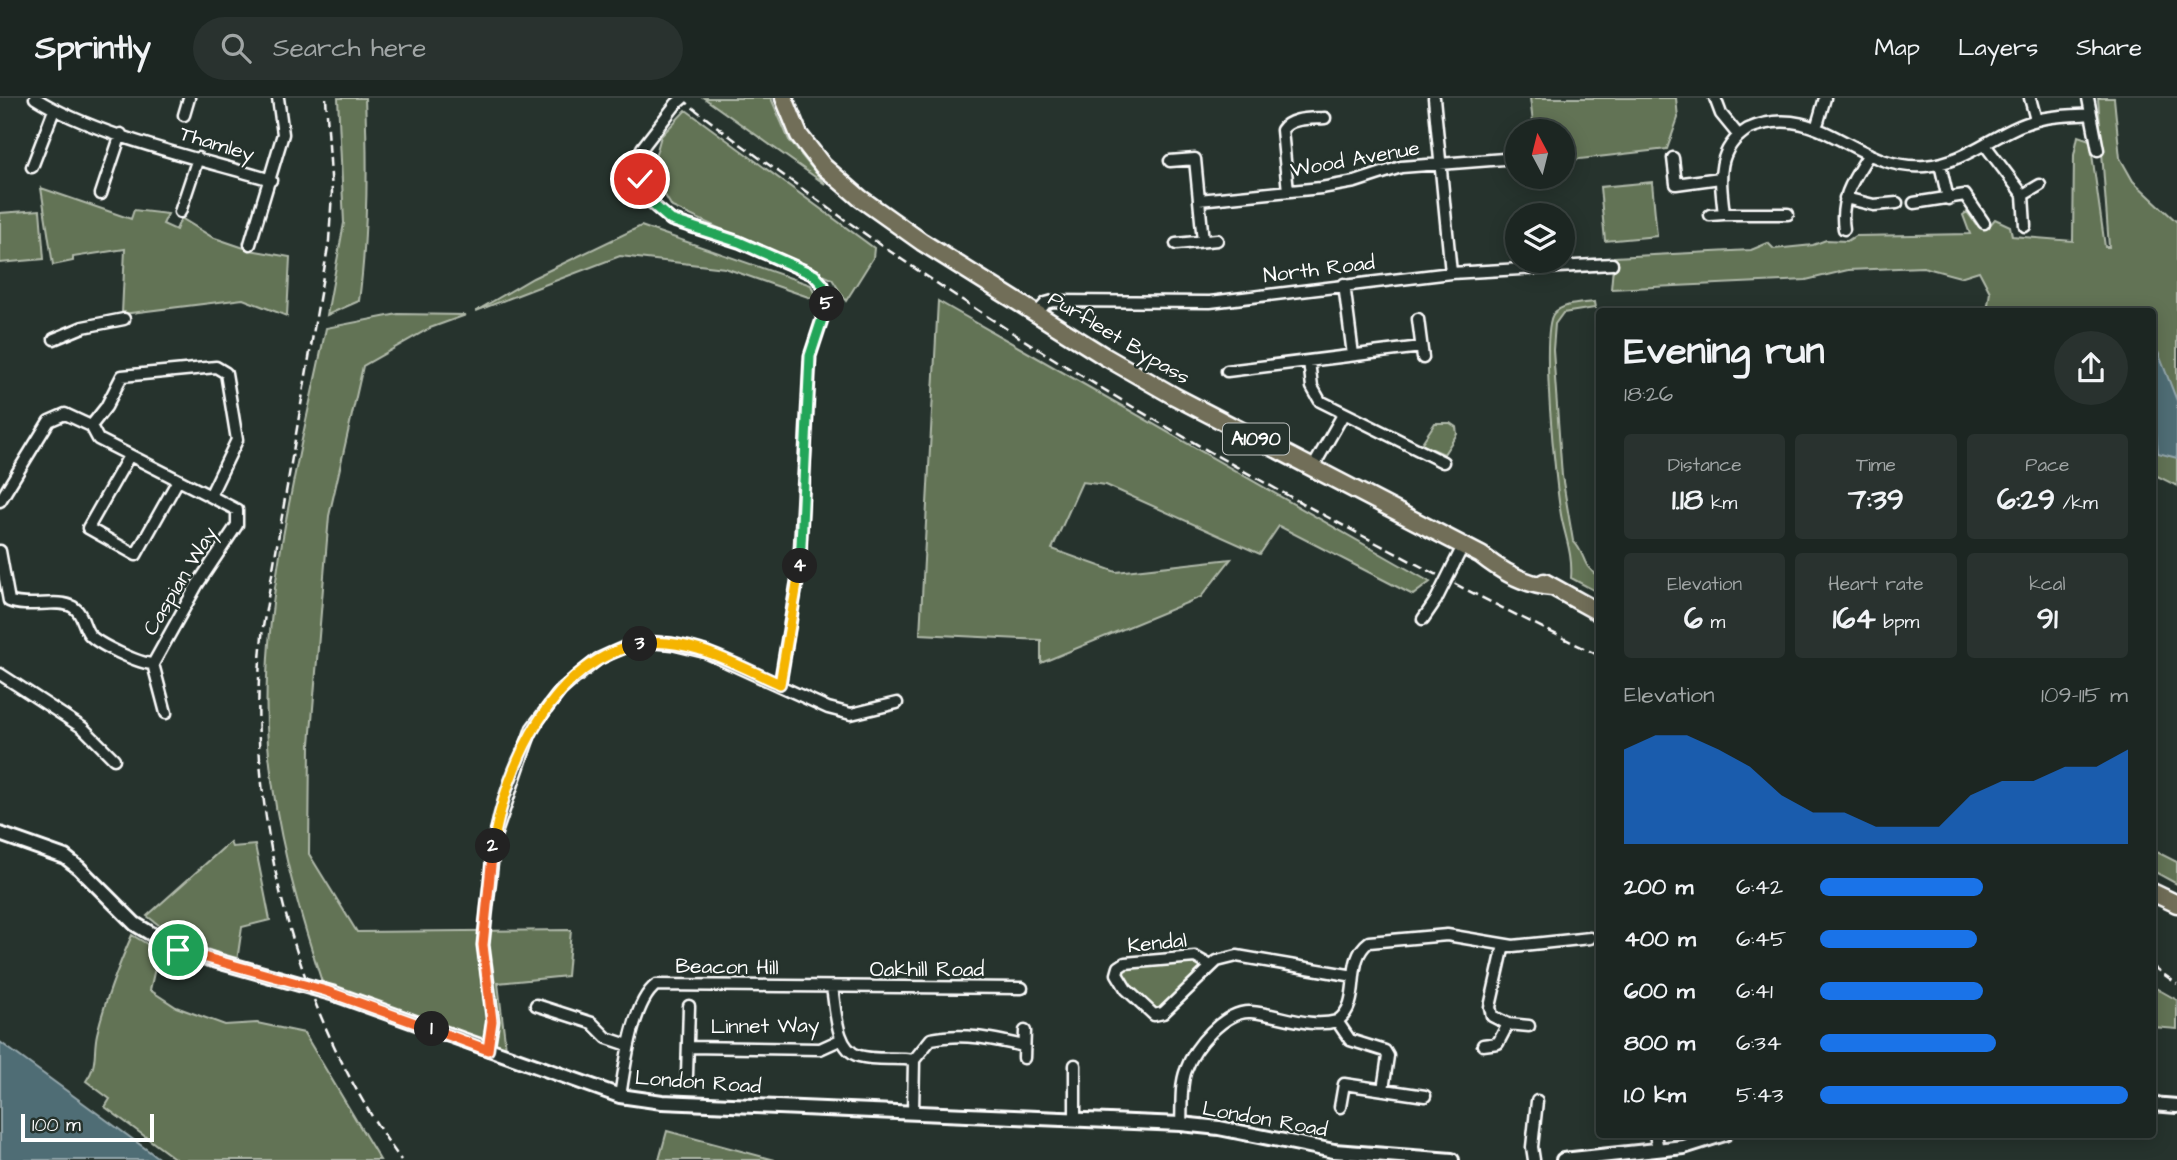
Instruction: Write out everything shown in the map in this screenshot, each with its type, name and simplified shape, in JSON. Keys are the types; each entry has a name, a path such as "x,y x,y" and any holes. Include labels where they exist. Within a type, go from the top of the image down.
{"main road":[{"name":"Purfleet Bypass","path":"784,98 790,118 808,149 840,182 922,242 1104,356 1312,470 1481,555 1497,558 1596,610"},
{"path":"2156,894 2177,904"}],"street":[{"name":"Thamley","path":"35,98 54,110 121,134 271,180"},
{"path":"184,115 189,98"},
{"path":"250,244 284,134 278,98"},
{"path":"1434,98 1451,273"},
{"path":"1715,98 1721,114 1739,136"},
{"path":"1818,122 1825,98"},
{"path":"2030,98 2036,120"},
{"path":"2088,98 2098,149"},
{"path":"680,101 642,148 640,179 650,202 671,220 739,242 814,275 823,285 828,301 810,356 799,569 780,684"},
{"path":"32,167 54,110"},
{"path":"1724,214 1720,165 1727,149 1739,136 1753,127 1791,115 1818,122 1869,154 1907,166 1956,160 2036,120 2090,114"},
{"path":"1287,191 1282,130 1285,125 1294,121 1325,118"},
{"path":"101,194 121,134"},
{"path":"1985,145 2023,195 2025,226"},
{"path":"1844,229 1845,198 1849,185 1869,154"},
{"path":"180,212 198,158"},
{"path":"1673,158 1676,184 1720,178"},
{"path":"1170,162 1195,159 1203,241"},
{"name":"Wood Avenue","path":"1199,200 1356,182 1401,167 1505,159"},
{"path":"1940,164 1948,199"},
{"path":"2023,195 2040,185"},
{"path":"1914,203 1965,195 1984,223"},
{"path":"1845,198 1874,205 1896,203"},
{"path":"1710,215 1788,214"},
{"path":"1176,244 1217,240"},
{"name":"North Road","path":"1037,313 1046,303 1053,301 1210,302 1451,273 1612,264"},
{"path":"1344,284 1353,355"},
{"path":"54,339 83,327 124,318"},
{"path":"1227,371 1353,355 1422,352 1418,319"},
{"path":"1309,361 1312,387 1320,401 1443,462"},
{"name":"Caspian Way","path":"0,551 9,601 18,605 70,604 78,611 90,636 142,664 153,664 197,585 237,525 237,510 210,496 237,440 226,373 216,367 122,376 106,407 91,426"},
{"path":"1312,470 1344,413"},
{"path":"0,501 49,421 65,414 91,426 98,439 177,482 210,496"},
{"path":"129,456 88,528 136,555 177,482"},
{"path":"1423,619 1436,600 1463,546"},
{"path":"488,1050 492,1021 483,945 495,836 532,727 561,691 598,659 625,647 650,642 705,652 828,708 851,714 897,703"},
{"path":"153,664 166,713"},
{"path":"0,674 83,728 114,759"},
{"name":"London Road","path":"0,834 65,858 79,867 135,924 178,950 335,994 620,1096 662,1102 1181,1124 1334,1151 1451,1160"},
{"path":"1181,1124 1185,1072 1198,1049 1231,1017 1249,1011 1318,1023 1337,1021 1349,1009 1357,955 1369,942 1441,935 1504,945 1590,938"},
{"path":"1504,945 1490,1007 1492,1016 1508,1024 1529,1026"},
{"name":"Kendal","path":"1211,966 1195,957 1125,962 1117,974 1126,989 1154,1015 1168,1009 1222,958 1237,956 1354,976"},
{"name":"Beacon Hill","path":"620,1096 628,1045 648,991 656,985 832,988"},
{"name":"Oakhill Road","path":"832,988 1022,988"},
{"name":"Linnet Way","path":"832,988 842,1039 847,1049 859,1056 914,1060"},
{"path":"536,1005 592,1023 607,1038 628,1045"},
{"name":"Linnet Way","path":"687,1075 689,1006"},
{"path":"1337,1021 1350,1040 1385,1051 1388,1056 1383,1090"},
{"path":"1483,1045 1492,1046 1498,1043 1508,1024"},
{"path":"913,1112 914,1060 930,1039 945,1036 979,1037 1024,1052 1025,1031"},
{"name":"Linnet Way","path":"688,1047 820,1049 842,1039"},
{"path":"1074,1118 1075,1065"},
{"path":"1340,1107 1344,1084 1425,1096"},
{"path":"1534,1160 1532,1147 1537,1101"},
{"path":"2156,1104 2177,1106"},
{"path":"1656,1138 1658,1150"},
{"path":"1563,1160 1658,1150 1699,1144 1715,1138"}],"green space":[{"path":"338,98 365,98 366,225 359,301 327,315 344,223"},
{"path":"704,98 771,98 789,140 825,184"},
{"path":"1530,98 1676,98 1678,118 1667,149 1575,160 1575,119 1533,119"},
{"path":"2098,98 2114,98 2120,158 2133,181 2177,222 2177,486 2156,476 2156,308 1987,308 1990,292 1979,271 1960,277 1923,267 1848,270 1806,280 1611,289 1614,257 1751,250 1768,243 1774,249 1813,245 1826,240 1847,241 1855,236 1970,234 1963,215 1967,212 1976,224 1990,225 1995,219 2010,226 2012,236 2073,241 2074,155 2078,136 2090,140 2105,247 2109,247"},
{"path":"686,110 874,248 873,258 846,301 832,279 672,207 651,172 661,136"},
{"path":"1652,182 1657,236 1605,241 1600,187"},
{"path":"41,188 131,219 134,210 168,214 163,224 176,230 181,218 212,237 250,250 290,257 287,316 243,299 122,314 125,249 73,257 73,261 53,265"},
{"path":"40,210 44,259 0,263 0,213"},
{"path":"641,226 811,285 817,300 725,268 620,256 476,311 533,278"},
{"path":"938,301 1430,582 1413,595 1279,526 1260,554 1106,485 1082,482 1052,549 1116,572 1231,559 1201,597 1041,663 1041,640 920,634"},
{"path":"1594,302 1595,308 1563,313 1555,324 1553,350 1562,476 1573,541 1586,564 1596,575 1596,591 1571,578 1570,553 1561,515 1556,473 1548,347 1554,313 1568,306"},
{"path":"398,314 466,315 430,328 363,366 329,516 310,744 309,854 357,932 571,930 567,976 498,983 506,1049 322,982 288,865 271,775 267,694 275,589 293,482 326,328"},
{"path":"1435,423 1450,423 1456,427 1457,434 1444,454 1421,444"},
{"path":"230,842 232,847 255,845 270,920 242,927 237,961 172,935 147,916"},
{"path":"2156,852 2177,862 2177,884 2156,873"},
{"path":"132,935 159,951 150,990 176,1007 225,1025 257,1023 304,1033 380,1160 177,1160 105,1107 110,1099 86,1081 94,1064 97,1034 104,1009"},
{"path":"1199,962 1203,968 1157,1011 1151,1009 1121,974 1124,968"},
{"path":"2156,988 2177,1000 2177,1029 2156,1027"},
{"path":"667,1131 775,1160 659,1160"}],"water":[{"path":"2158,352 2177,401 2177,458 2158,453"},
{"path":"0,1042 161,1160 0,1160"}],"railway":[{"path":"326,98 332,192 329,241 263,627 258,697 261,767 269,837 284,906 304,974 331,1039 363,1102 401,1160"},
{"path":"681,98 758,157 928,277 1114,395 1305,505 1596,654"},
{"path":"2156,969 2177,984"}],"route":[{"path":"178,950 367,1004 488,1050 492,1021 483,945 488,880 495,836 532,727 561,691 598,659 625,647 650,642 705,652 780,684 798,586 810,356 828,301 823,285 814,275 739,242 671,220 650,202 640,179"}]}
